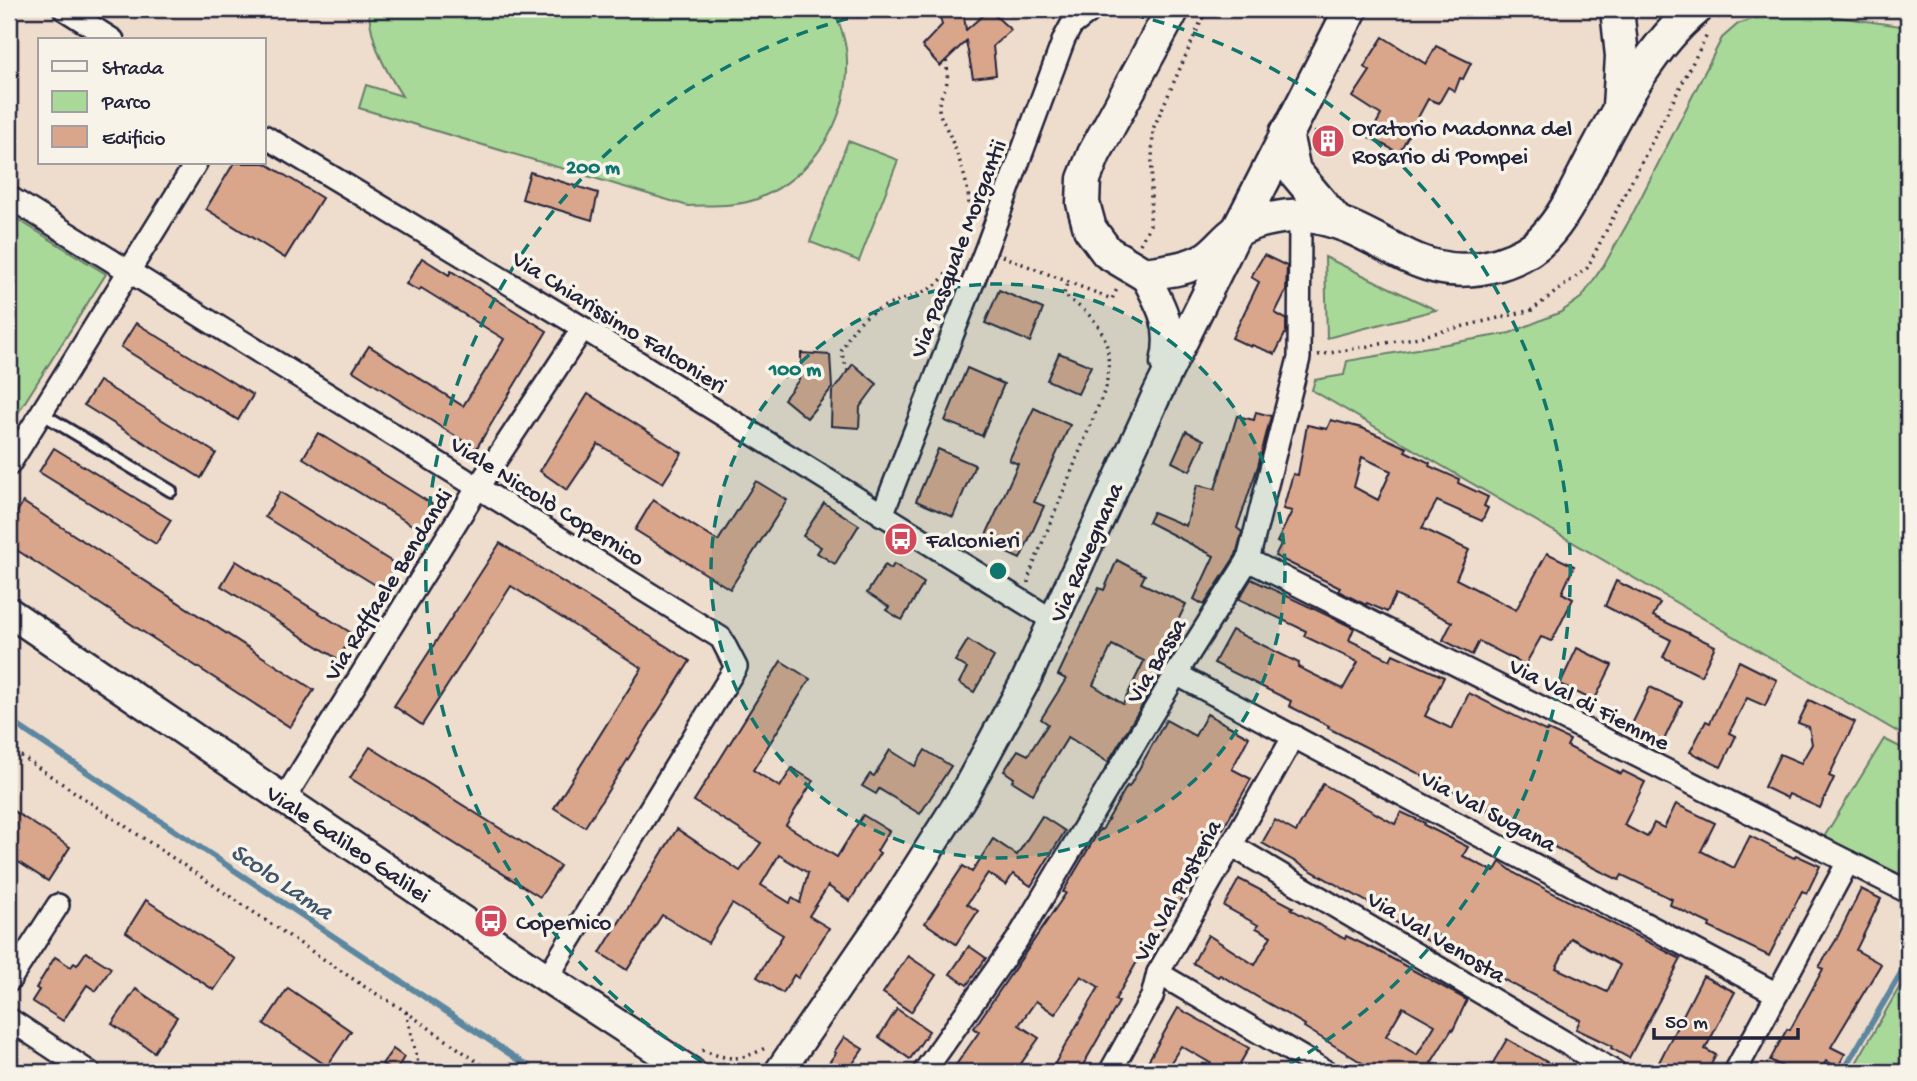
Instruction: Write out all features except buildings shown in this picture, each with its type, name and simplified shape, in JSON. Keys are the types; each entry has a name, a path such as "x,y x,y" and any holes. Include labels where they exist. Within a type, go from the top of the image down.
{"main road":[{"name":"Via Ravegnana","path":"1238,230 1351,9"},
{"path":"1616,9 1622,56 1619,109"},
{"path":"1188,13 1094,154 1084,179 1083,203 1090,229 1107,252 1134,268 1171,270 1207,258 1238,230 1286,216 1336,220 1430,267 1452,271 1486,268 1516,259 1542,240 1562,216 1619,109 1660,49 1691,10"},
{"path":"1286,133 1294,171 1336,220"}],"street":[{"path":"64,9 110,38"},
{"name":"Via Pasquale Morgantii","path":"882,515 986,249 1064,39 1071,26 1093,9"},
{"name":"Via Chiarissimo Falconieri","path":"266,137 583,328 1054,621"},
{"path":"9,465 195,164"},
{"name":"Viale Niccolò Copernico","path":"9,197 721,638 736,667 547,978"},
{"name":"Via Bassa","path":"925,1072 1017,940 1176,674 1248,560 1299,359 1300,228"},
{"name":"Via Ravegnana","path":"779,1072 893,906 964,794 1031,671 1157,394 1238,230"},
{"path":"1134,268 1161,304 1169,331 1167,359 1157,394"},
{"name":"Via Raffaele Bendandi","path":"284,799 478,487 583,328"},
{"name":"Via Val di Fiemme","path":"1248,560 1908,892"},
{"name":"Viale Galileo Galilei","path":"9,612 547,978 694,1060"},
{"name":"Via Val Sugana","path":"1176,674 1777,994"},
{"name":"Via Val Pusteria","path":"1110,1072 1152,997 1158,973 1294,736"},
{"name":"Via Val Venosta","path":"1231,845 1615,1072"},
{"path":"1735,1072 1848,862"},
{"path":"9,981 58,905"},
{"path":"1158,973 1327,1072"},
{"path":"9,1019 89,1072"}],"lane":[{"path":"41,413 171,491"}],"path":[{"path":"1001,256 1111,299 1134,268 1150,225 1153,129 1188,9"},
{"path":"1188,13 1208,9"},
{"path":"1873,9 1908,13"},
{"path":"848,372 841,352 865,315 925,292 942,281 963,241 970,213 967,187 938,107 948,79 946,60"},
{"path":"1027,592 1030,573 1106,387 1109,368 1109,351 1103,334 1093,319 1064,294 1067,283"},
{"path":"9,748 492,1072"},
{"path":"406,1012 420,1072"},
{"path":"694,1060 721,1057 740,1059 768,1046"}],"green space":[{"path":"368,9 834,9 846,48 846,83 842,105 824,144 795,176 777,189 749,202 688,206 359,108 366,85 402,96 379,55"},
{"path":"1782,9 1908,27 1908,738 1312,390 1315,380 1344,375 1347,361 1510,333 1561,312 1582,297 1630,219 1722,38 1738,24"},
{"path":"848,141 898,160 859,261 810,242"},
{"path":"9,214 106,274 9,427"},
{"path":"1325,257 1436,310 1327,338"},
{"path":"1884,739 1908,751 1908,878 1824,837"},
{"path":"1908,972 1908,1072 1851,1072"}],"waterway":[{"name":"Scolo Lama","path":"9,720 537,1072"},
{"path":"1843,1072 1908,961"}],"place":[{"name":"Oratorio Madonna del Rosario di Pompei","path":"1328,141"},
{"name":"Falconieri","path":"901,539"},
{"name":"Copernico","path":"491,921"}]}
